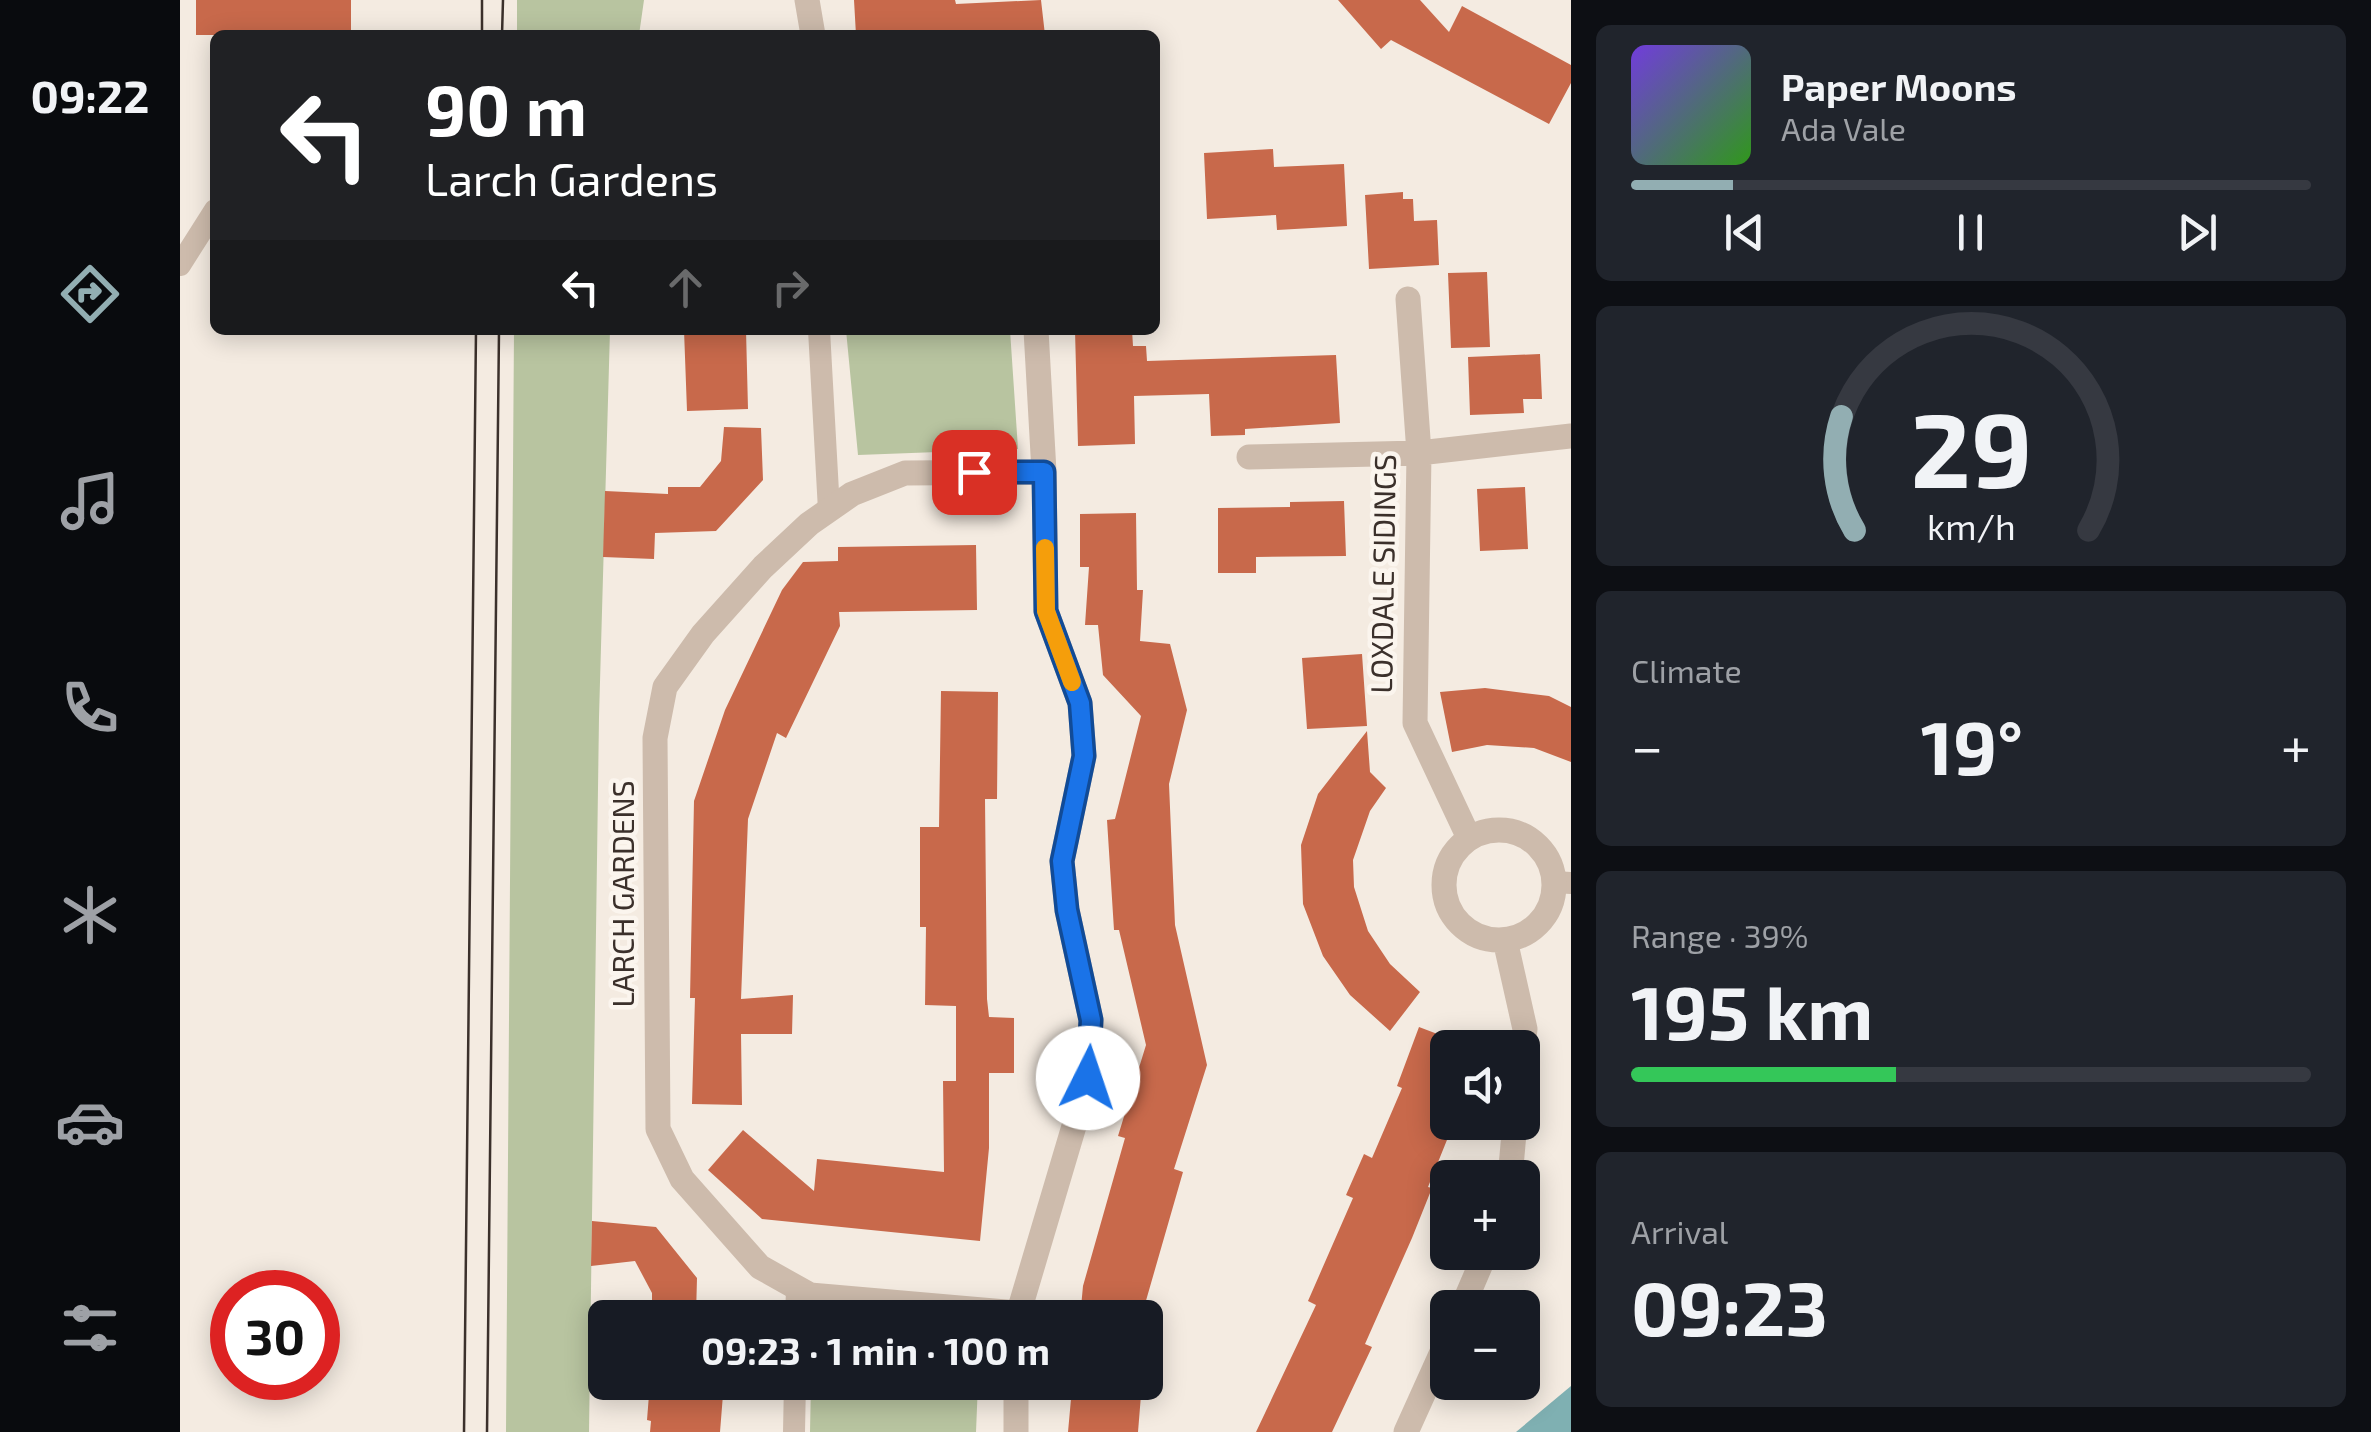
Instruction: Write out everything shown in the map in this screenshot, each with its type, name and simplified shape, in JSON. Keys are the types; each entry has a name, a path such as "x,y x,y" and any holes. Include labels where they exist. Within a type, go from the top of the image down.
{"street":[{"path":"807,0 813,30"},
{"name":"LOXDALE SIDINGS","path":"1408,300 1419,453 1415,722 1469,838"},
{"path":"1021,1300 1088,1078 1091,1020 1067,910 1062,861 1084,756 1080,703 1046,611 1036,335"},
{"path":"1249,457 1419,453 1571,436"},
{"name":"LARCH GARDENS","path":"862,1300 810,1295 760,1266 682,1179 658,1130 655,738 665,687 703,634 762,567 809,524 852,494 905,473 1044,472"},
{"path":"1484,832 1516,833 1542,852 1562,882 1546,914 1535,926 1506,940 1484,938 1465,929 1451,913 1444,894 1445,872 1454,853 1469,838 1484,832"},
{"path":"1506,940 1525,1030"},
{"path":"1406,1432 1430,1379"},
{"path":"1016,1400 1016,1432"}],"lane":[{"path":"180,265 210,218"},
{"path":"819,335 829,510"},
{"path":"797,1290 797,1300"},
{"path":"794,1432 795,1400"}],"green space":[{"path":"517,0 644,0 640,30 517,30"},
{"path":"514,335 610,335 599,717 589,1432 506,1432"},
{"path":"846,335 1010,335 1018,449 858,455"},
{"path":"811,1400 977,1400 976,1432 810,1432"}],"water":[{"path":"1571,1386 1571,1432 1516,1432"}],"building":[{"path":"196,0 351,0 351,30 210,30 210,35 196,35"},
{"path":"854,0 955,0 956,4 1041,0 1044,30 856,30"},
{"path":"1338,0 1420,0 1449,32 1462,6 1571,65 1571,83 1549,124 1391,40 1381,49"},
{"path":"1273,149 1274,167 1344,164 1347,226 1277,230 1276,215 1207,219 1204,153"},
{"path":"1403,192 1403,199 1413,199 1414,221 1437,220 1439,265 1369,269 1365,195"},
{"path":"1487,272 1490,347 1451,348 1448,273"},
{"path":"684,335 746,335 748,409 687,411"},
{"path":"1075,335 1132,335 1133,346 1146,346 1147,361 1336,355 1340,423 1245,429 1245,435 1211,436 1209,394 1134,396 1135,444 1078,446"},
{"path":"1540,354 1542,399 1523,399 1524,413 1470,415 1468,357"},
{"path":"724,427 761,428 763,480 716,531 655,533 654,559 603,557 605,491 668,494 668,487 700,487 721,461"},
{"path":"1525,487 1528,549 1480,551 1477,489"},
{"path":"1344,501 1346,556 1256,557 1256,573 1218,573 1218,508"},
{"path":"1136,513 1137,590 1143,590 1140,641 1170,644 1187,710 1169,784 1175,925 1207,1065 1174,1169 1183,1172 1146,1300 1082,1300 1125,1138 1118,1136 1146,1045 1119,930 1114,930 1107,820 1115,819 1141,716 1103,675 1098,625 1085,625 1089,567 1080,567 1080,514"},
{"path":"976,545 977,610 839,612 840,626 786,738 777,733 748,819 741,999 793,995 792,1034 741,1034 742,1105 692,1104 694,801 725,710 782,590 803,562 838,561 838,547"},
{"path":"1362,654 1367,726 1307,729 1302,658"},
{"path":"1485,688 1549,696 1571,707 1571,762 1534,748 1487,745 1452,752 1440,692"},
{"path":"941,691 998,692 997,799 985,799 987,999 989,1017 1014,1018 1014,1073 989,1073 989,1148 980,1241 762,1219 708,1170 743,1130 814,1191 817,1159 944,1172 943,1081 956,1081 956,1006 925,1005 926,927 920,927 920,827 939,827"},
{"path":"1367,731 1370,772 1386,788 1370,811 1353,860 1354,887 1368,931 1390,964 1420,992 1390,1031 1350,995 1323,956 1303,904 1301,845 1318,794"},
{"path":"1419,1027 1430,1031 1430,1140 1447,1140 1439,1160 1430,1160 1430,1193 1365,1344 1372,1347 1332,1432 1256,1432 1316,1305 1308,1301 1353,1198 1346,1195 1364,1154 1372,1158 1402,1088 1397,1086"},
{"path":"592,1221 656,1227 697,1278 696,1300 652,1300 635,1261 591,1266"},
{"path":"649,1400 723,1400 720,1432 650,1432 651,1421 647,1420"},
{"path":"1071,1400 1141,1400 1138,1432 1068,1432"}],"tram line":[{"path":"482,0 482,30"},
{"path":"502,30 503,0"},
{"path":"464,1432 476,335"},
{"path":"487,1432 499,335"}],"slow traffic":[{"path":"1045,548 1046,611 1072,682"}],"route":[{"path":"974,472 1044,472 1046,611 1080,703 1084,756 1062,861 1067,910 1091,1020 1088,1078"}]}
